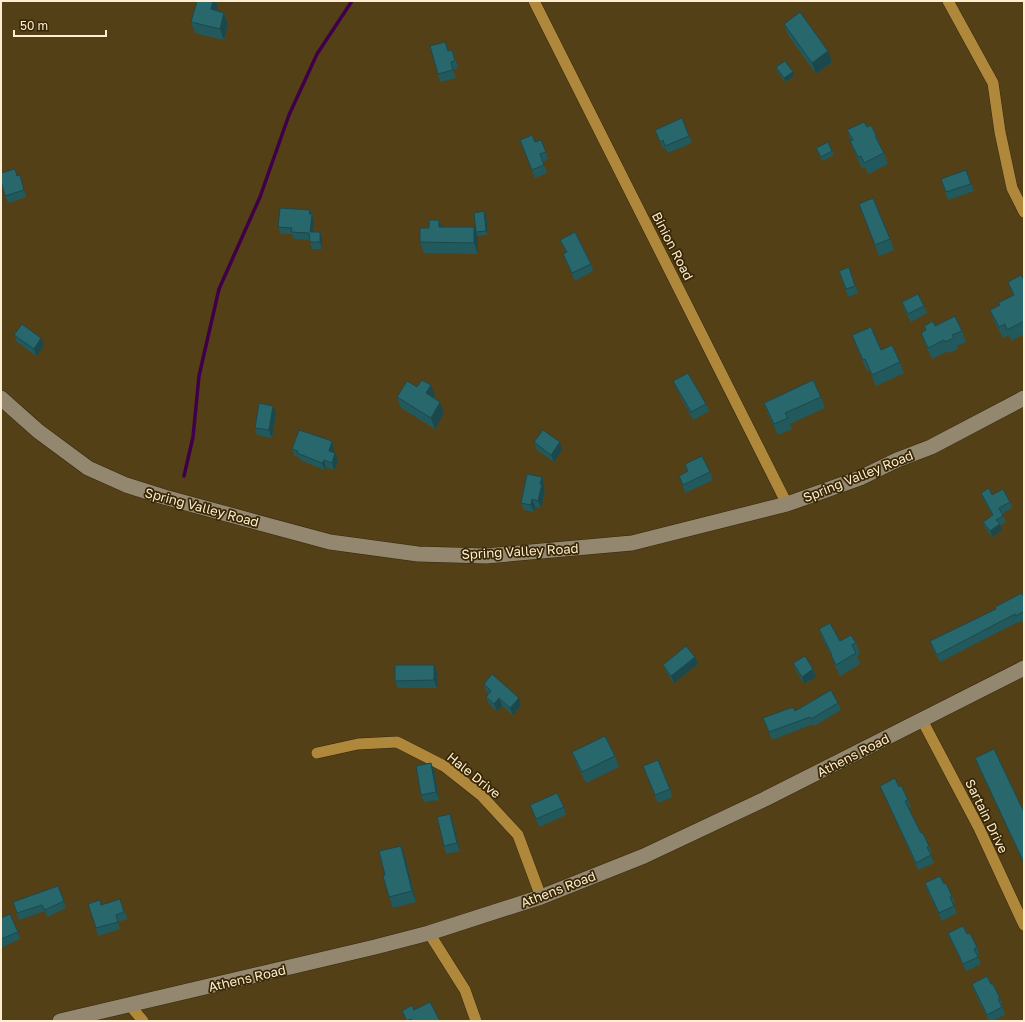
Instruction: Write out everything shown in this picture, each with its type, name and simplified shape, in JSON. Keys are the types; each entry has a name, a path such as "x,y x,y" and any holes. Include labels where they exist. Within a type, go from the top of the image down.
{"street":[{"name":"Binion Road","path":"534,1 787,504"},
{"path":"948,1 993,83 1000,132 1012,188 1024,212"},
{"name":"Spring Valley Road","path":"1,398 38,431 88,468 126,486 330,542 418,554 486,556 632,543 787,504 860,478 897,460 931,447 1024,398"},
{"name":"Athens Road","path":"60,1021 321,960 429,933 541,897 644,856 765,799 1024,668"},
{"name":"Sartain Drive","path":"922,720 979,828 1024,925"},
{"name":"Hale Drive","path":"317,753 358,744 397,742 444,766 482,796 518,835 541,897"},
{"path":"429,933 465,990 476,1021"},
{"path":"129,1004 143,1021"}],"building":[{"path":"197,1 213,1 211,9 224,13 220,29 191,22"},
{"path":"800,12 828,51 812,63 784,24"},
{"path":"445,42 448,51 452,50 455,61 451,62 453,70 438,74 430,46"},
{"path":"785,61 793,72 784,78 776,67"},
{"path":"682,118 689,136 665,146 663,140 660,142 655,130"},
{"path":"864,122 867,127 871,125 884,153 864,163 861,156 858,157 850,141 853,140 847,130"},
{"path":"532,135 535,142 541,140 546,152 540,154 544,165 532,170 520,140"},
{"path":"828,142 832,151 821,157 816,148"},
{"path":"15,169 17,176 20,175 24,190 5,196 1,181 1,173"},
{"path":"966,170 971,184 946,192 941,179"},
{"path":"873,198 890,239 875,245 859,204"},
{"path":"280,208 310,210 309,214 312,214 310,232 320,232 320,242 310,242 309,233 291,232 292,228 278,227"},
{"path":"484,211 486,231 476,232 474,213"},
{"path":"429,220 439,220 439,227 474,227 474,243 420,242 420,228 429,228"},
{"path":"575,232 591,264 572,273 563,254 567,252 560,240"},
{"path":"849,267 855,286 846,289 839,271"},
{"path":"1021,275 1024,280 1024,321 1007,330 1005,324 999,327 990,310 1000,305 998,303 1014,295 1008,282"},
{"path":"918,294 924,306 908,314 902,302"},
{"path":"955,316 962,331 952,335 954,338 945,342 944,340 928,348 921,333 926,330 924,326 933,321 935,326"},
{"path":"22,324 41,338 34,349 14,335"},
{"path":"871,327 881,350 892,345 900,362 872,375 865,359 863,360 852,335"},
{"path":"688,373 706,404 691,412 673,381"},
{"path":"422,380 431,385 426,393 440,402 431,418 397,397 407,381 417,387"},
{"path":"813,380 821,397 785,413 788,418 774,424 764,403"},
{"path":"259,403 273,406 269,430 255,428"},
{"path":"299,430 332,441 329,451 335,453 332,463 324,460 322,463 297,453 298,451 292,449"},
{"path":"543,430 560,442 551,455 534,442"},
{"path":"702,456 710,472 683,485 679,476 688,471 685,464"},
{"path":"527,474 542,477 538,501 532,499 531,505 521,503"},
{"path":"989,488 992,495 1003,489 1010,502 999,508 1003,516 996,520 1000,524 990,531 983,522 993,515 981,493"},
{"path":"1022,593 1023,596 1024,595 1024,611 1016,616 1015,614 937,655 930,641 996,609 995,607"},
{"path":"830,623 840,641 851,635 856,643 852,645 856,653 836,665 819,629"},
{"path":"686,646 695,657 671,676 663,665"},
{"path":"805,656 813,669 802,677 793,663"},
{"path":"395,665 434,665 434,680 395,681"},
{"path":"492,674 519,698 510,708 499,698 494,704 486,697 491,691 484,684"},
{"path":"831,690 838,703 811,719 810,717 769,732 763,718 793,707 795,711"},
{"path":"605,736 615,756 582,772 572,752"},
{"path":"994,749 1024,812 1024,863 975,758"},
{"path":"658,760 670,789 655,795 643,766"},
{"path":"431,763 436,792 421,795 416,766"},
{"path":"895,778 899,787 901,785 908,800 905,801 929,846 927,847 931,855 916,863 880,786"},
{"path":"557,793 564,807 536,819 530,805"},
{"path":"450,814 457,843 444,846 437,817"},
{"path":"401,846 412,891 389,897 383,876 385,875 379,851"},
{"path":"940,876 944,884 946,883 952,896 950,897 954,906 939,913 925,883"},
{"path":"58,886 64,901 45,910 42,905 17,913 13,902"},
{"path":"120,899 124,912 116,915 118,922 96,928 88,904 100,900 101,905"},
{"path":"10,914 18,932 1,939 1,918"},
{"path":"963,926 967,934 970,933 977,947 974,949 978,957 963,964 948,933"},
{"path":"987,976 1000,998 998,999 1002,1007 987,1015 972,984"},
{"path":"430,1002 440,1021 412,1021 411,1019 407,1021 402,1011 412,1005 414,1010"}],"waterway":[{"path":"184,476 193,437 199,376 219,289 260,197 289,115 317,54 352,1"}]}
